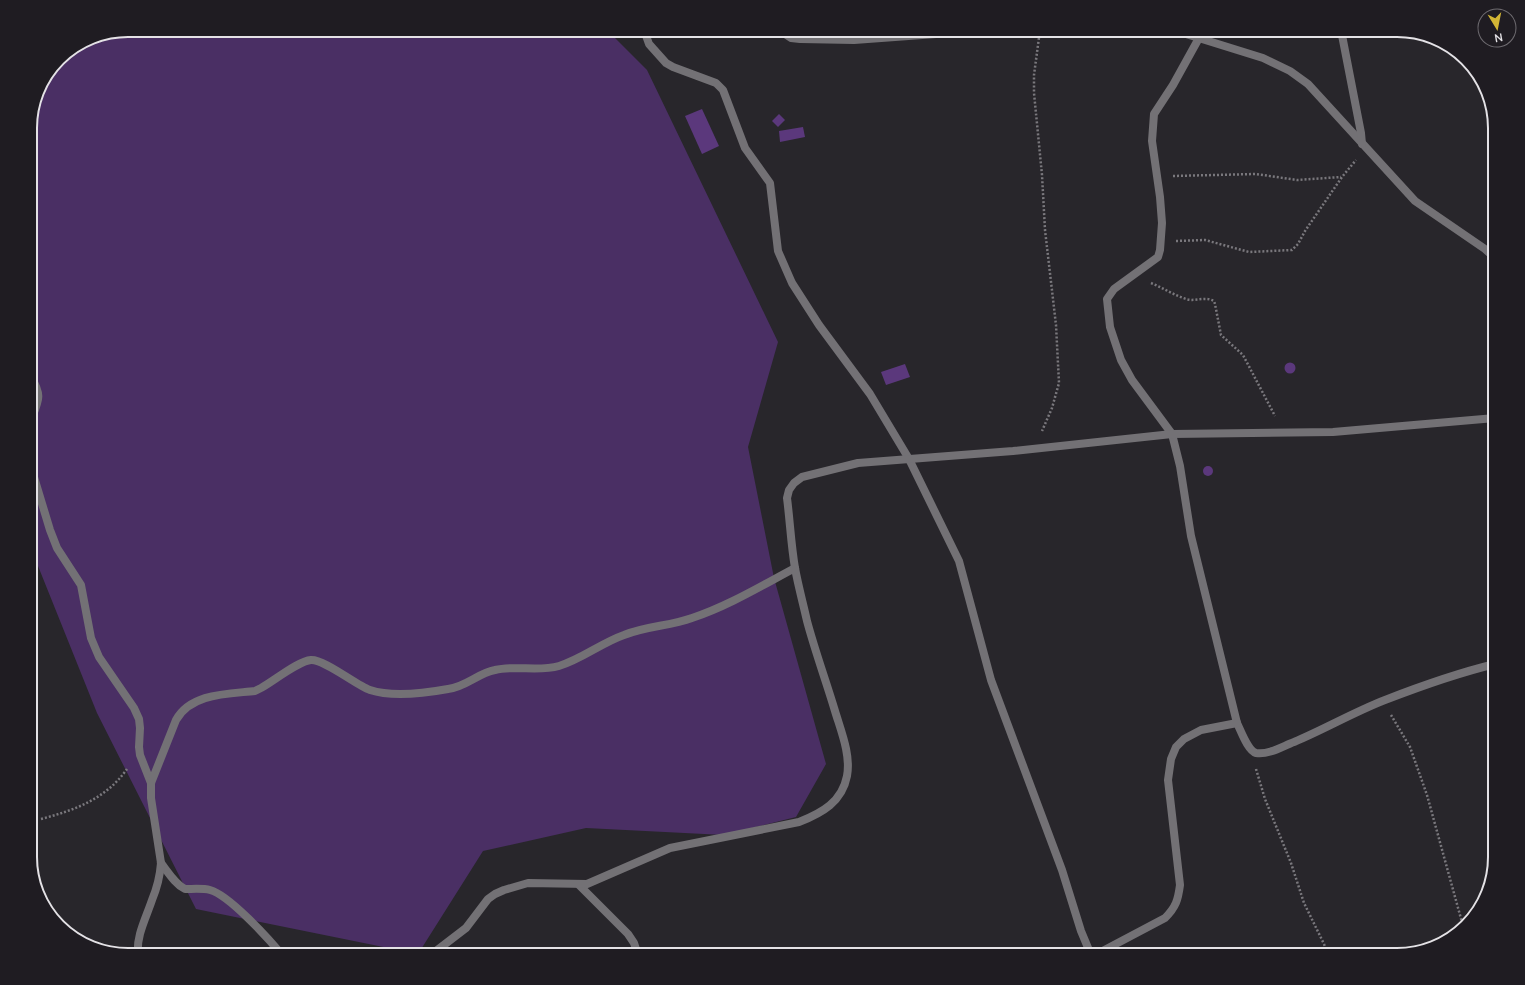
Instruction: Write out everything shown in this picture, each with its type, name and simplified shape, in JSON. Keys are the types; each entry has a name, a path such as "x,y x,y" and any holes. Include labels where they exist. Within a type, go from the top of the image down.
{"street":[{"path":"646,37 649,44 666,63 716,83 723,90 745,148 770,183 778,251 792,283 819,326 870,394 910,459 959,561 991,680 1062,870 1081,931 1088,948"},
{"path":"790,37 800,39 854,40 895,37"},
{"path":"1196,37 1263,58 1290,71 1308,84 1415,201 1488,252"},
{"path":"1342,37 1364,147"},
{"path":"1199,38 1173,85 1154,114 1152,141 1162,222 1161,243 1158,257 1114,289 1107,299 1110,327 1121,360 1132,380 1172,434 1180,466 1191,536 1237,723 1250,749 1254,752 1261,753 1273,750 1325,728 1383,701 1431,683 1488,666"},
{"path":"37,388 39,395 37,407"},
{"path":"440,948 466,928 488,899 495,894 528,883 579,885 596,882 670,848 799,822 818,814 830,806 838,798 843,790 847,775 847,756 840,727 808,622 795,568 787,498 789,490 794,483 802,477 858,463 1036,448 1172,434 1333,432 1488,419"},
{"path":"37,487 57,548 81,585 91,638 99,657 134,708 139,719 140,756 151,783"},
{"path":"137,948 139,937 160,873 161,863 151,798 151,783 176,720 180,712 187,706 206,697 255,691 301,663 312,660 325,665 368,689 397,694 456,688 494,670 558,666 573,660 614,638 691,618 734,601 795,568"},
{"path":"1108,948 1165,918 1174,909 1178,899 1180,885 1168,780 1171,759 1176,747 1184,739 1200,730 1237,723"},
{"path":"161,863 182,887 186,889 210,890 216,892 232,904 268,938 276,948"},
{"path":"579,885 628,934 636,948"}],"path":[{"path":"1036,448 1052,408 1059,383 1056,325 1045,230 1042,174 1034,93 1034,75 1039,37"},
{"path":"1161,243 1194,239 1205,240 1249,252 1292,250 1298,244 1305,231 1364,147"},
{"path":"1157,175 1256,174 1297,180 1342,177"},
{"path":"1132,276 1185,299 1206,299 1214,301 1216,304 1220,335 1243,355 1283,433"},
{"path":"1383,701 1410,747 1427,795 1461,921"},
{"path":"41,819 72,810 92,801 107,790 122,777 129,768 139,746"},
{"path":"1250,749 1265,799 1291,863 1304,903 1325,948"}],"shaded area":[{"path":"122,37 614,37 647,70 778,342 748,447 774,578 826,764 796,817 724,835 586,828 483,851 422,948 388,948 196,909 97,713 37,563 37,122 44,93 52,77 68,60 83,49 105,40"}],"building":[{"path":"702,109 719,146 702,154 685,116"},
{"path":"779,114 785,120 778,127 772,121"},
{"path":"803,127 805,137 780,142 779,131"},
{"path":"1290,362 1294,364 1296,368 1294,372 1290,374 1286,372 1284,368 1286,364"},
{"path":"905,364 910,377 886,385 881,372"},
{"path":"1206,466 1210,466 1213,471 1210,476 1206,476 1203,473 1203,469"}]}
